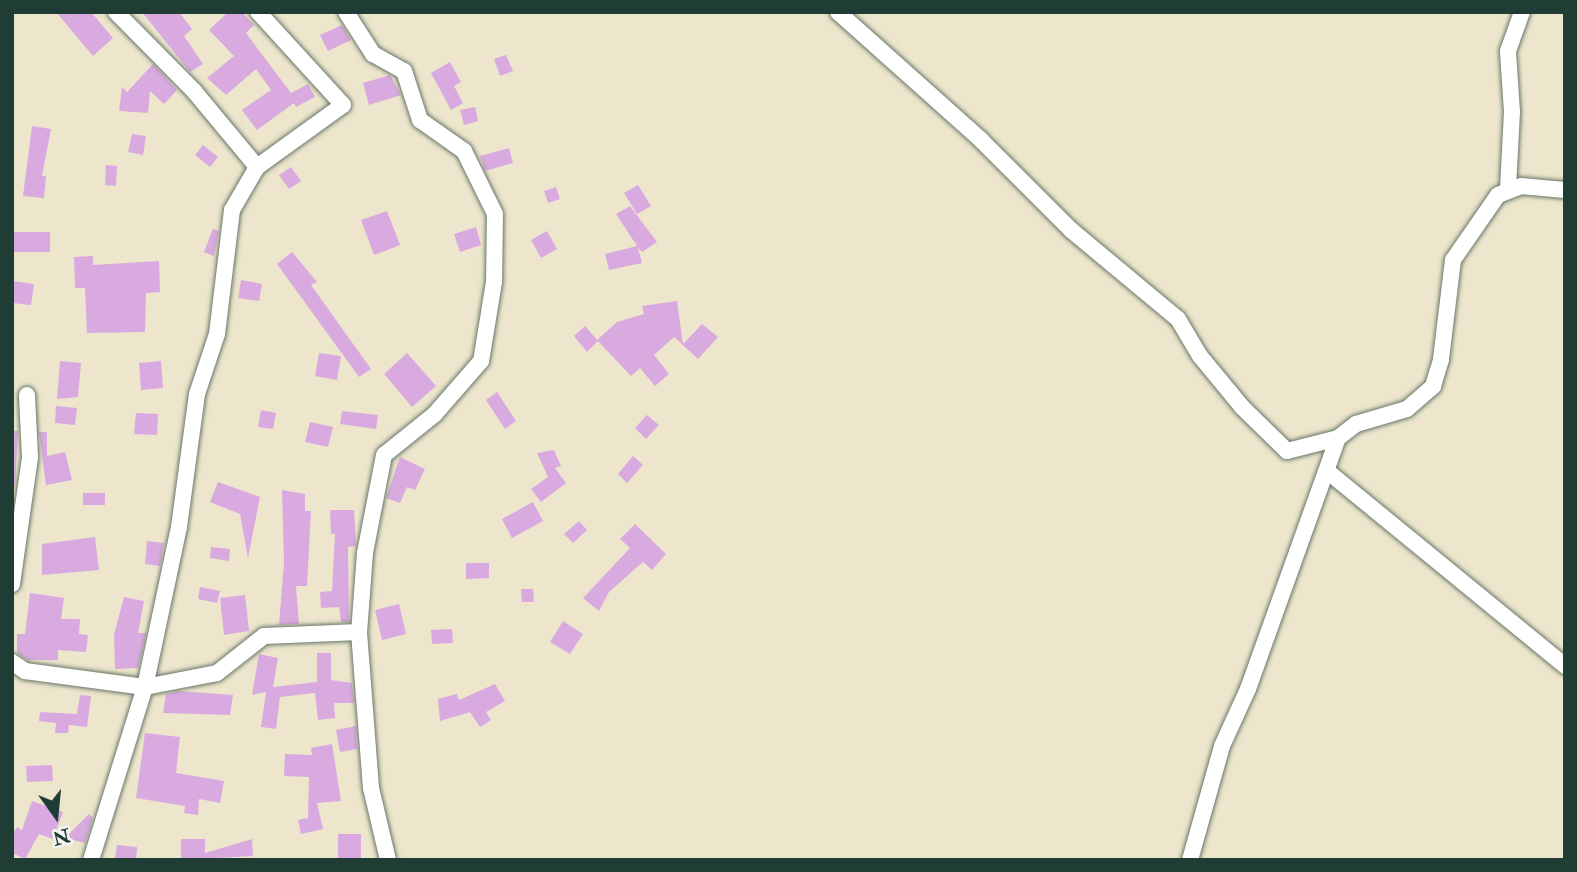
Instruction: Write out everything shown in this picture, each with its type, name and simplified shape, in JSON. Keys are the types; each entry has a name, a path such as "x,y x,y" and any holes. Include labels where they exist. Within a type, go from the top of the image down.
{"street":[{"path":"116,12 194,91 257,167"},
{"path":"91,860 145,687 179,527 197,394 217,334 232,210 257,167 343,105 258,12"},
{"path":"346,12 373,54 404,71 421,120 464,151 495,214 494,282 481,361 435,414 384,455 365,553 359,632 371,788 388,860"},
{"path":"838,12 981,139 1071,230 1178,319 1200,356 1242,407 1287,451 1338,438 1356,424 1407,409 1433,386 1441,359 1452,260 1466,236 1508,188 1512,112 1508,51 1522,12"},
{"path":"1508,188 1565,190"},
{"path":"12,584 30,457 27,395"},
{"path":"1190,860 1222,746 1248,689 1338,438"},
{"path":"1327,471 1565,666"},
{"path":"12,662 25,671 145,687 217,673 264,636 359,632"}],"building":[{"path":"56,12 91,12 113,38 93,56"},
{"path":"142,12 179,12 192,29 184,36 203,64 190,72"},
{"path":"228,12 242,12 254,25 246,33 291,93 308,84 315,97 296,107 294,103 257,130 242,110 271,90 256,69 226,95 207,78 234,56 209,30"},
{"path":"342,25 351,40 328,51 320,35"},
{"path":"506,55 513,71 500,76 494,59"},
{"path":"450,62 461,82 454,86 463,103 451,110 431,73"},
{"path":"153,64 177,90 164,104 150,91 148,113 119,111 122,87 127,92"},
{"path":"390,75 401,95 369,105 363,83"},
{"path":"475,107 478,121 464,125 460,110"},
{"path":"32,126 51,129 42,176 46,176 44,198 23,196"},
{"path":"132,134 146,136 143,155 128,152"},
{"path":"203,145 218,157 210,167 195,155"},
{"path":"509,148 513,163 485,171 480,156"},
{"path":"106,165 117,166 116,186 105,185"},
{"path":"291,167 301,181 289,189 279,175"},
{"path":"638,185 651,206 637,214 624,193"},
{"path":"556,187 560,199 548,203 544,191"},
{"path":"630,206 657,242 642,252 638,248 642,263 609,270 605,254 637,246 616,214"},
{"path":"387,211 400,245 374,255 361,220"},
{"path":"476,227 481,245 460,252 454,234"},
{"path":"213,229 219,231 214,256 204,252"},
{"path":"547,231 557,249 541,258 531,240"},
{"path":"12,232 50,232 50,252 12,252"},
{"path":"292,252 317,282 311,285 371,369 359,377 277,264"},
{"path":"93,256 93,265 159,261 160,292 146,293 145,332 87,333 85,288 75,288 74,257"},
{"path":"241,280 262,284 259,301 238,298"},
{"path":"12,281 34,284 31,305 12,303"},
{"path":"677,301 683,344 702,324 718,337 698,359 674,337 654,355 669,374 655,386 640,368 631,376 597,340 617,322 644,314 642,306"},
{"path":"585,326 598,341 587,352 574,336"},
{"path":"319,353 341,356 337,380 315,376"},
{"path":"407,353 436,386 412,407 384,374"},
{"path":"60,361 81,363 78,397 57,399"},
{"path":"161,361 163,388 141,390 139,363"},
{"path":"497,392 516,421 505,429 486,400"},
{"path":"56,406 77,408 75,425 55,423"},
{"path":"261,410 276,413 273,429 258,427"},
{"path":"342,411 378,415 376,429 340,424"},
{"path":"136,413 158,414 157,435 134,434"},
{"path":"647,415 659,425 646,439 635,428"},
{"path":"310,422 333,427 328,447 305,442"},
{"path":"12,431 18,431 15,485 12,485"},
{"path":"39,432 47,432 47,456 65,452 72,480 46,485"},
{"path":"554,450 561,466 555,468 566,483 541,502 531,489 548,477 537,453"},
{"path":"633,456 643,465 627,483 618,474"},
{"path":"400,457 425,469 415,490 407,487 400,503 386,498"},
{"path":"218,482 260,497 248,558 240,514 210,502"},
{"path":"282,490 305,494 305,511 311,511 307,586 296,586 299,624 279,625 284,562"},
{"path":"83,493 105,493 105,505 83,505"},
{"path":"533,502 543,521 512,538 502,519"},
{"path":"330,510 354,510 356,546 348,547 349,622 341,622 339,607 321,608 320,592 332,591 335,534 331,534"},
{"path":"579,521 587,530 573,543 564,534"},
{"path":"635,524 666,554 652,570 643,562 609,592 599,611 583,598 630,548 620,539"},
{"path":"95,537 99,570 42,575 42,544"},
{"path":"147,541 164,543 160,566 145,564"},
{"path":"211,547 230,549 229,561 210,558"},
{"path":"466,563 489,563 489,578 466,579"},
{"path":"200,587 220,591 217,603 198,599"},
{"path":"521,589 533,589 534,602 522,602"},
{"path":"30,593 64,598 61,619 80,619 79,634 88,635 86,652 58,650 58,660 28,660 17,653 17,634 25,634"},
{"path":"245,595 249,631 224,635 220,598"},
{"path":"124,597 144,601 138,633 146,633 138,668 115,669 114,634"},
{"path":"399,604 406,634 382,640 375,610"},
{"path":"563,621 583,634 570,654 550,642"},
{"path":"452,629 453,643 432,644 431,630"},
{"path":"317,653 331,653 331,680 352,683 354,703 334,703 335,718 318,720 315,693 280,697 276,729 261,727 266,692 252,695 259,654 278,658 273,687 317,682"},
{"path":"495,684 505,701 486,712 491,720 480,727 470,712 440,721 438,699 457,694 459,700"},
{"path":"178,691 233,695 230,715 163,713 166,694"},
{"path":"80,695 91,696 87,727 69,725 68,733 55,733 56,723 39,721 40,712 77,714"},
{"path":"356,726 357,749 340,752 336,730"},
{"path":"145,733 180,737 176,773 224,781 220,803 199,799 198,815 184,813 185,806 136,798"},
{"path":"332,744 341,801 317,803 323,829 301,834 298,820 308,818 309,777 284,776 285,754 312,755 311,748"},
{"path":"52,765 53,781 27,782 26,766"},
{"path":"32,801 63,812 53,839 39,834 25,859 12,853 12,835 17,827 22,830"},
{"path":"89,814 93,818 85,843 65,838"},
{"path":"338,834 361,834 361,860 338,860"},
{"path":"181,839 205,839 205,853 252,839 253,856 181,860"},
{"path":"117,845 137,847 136,860 115,858"}]}
